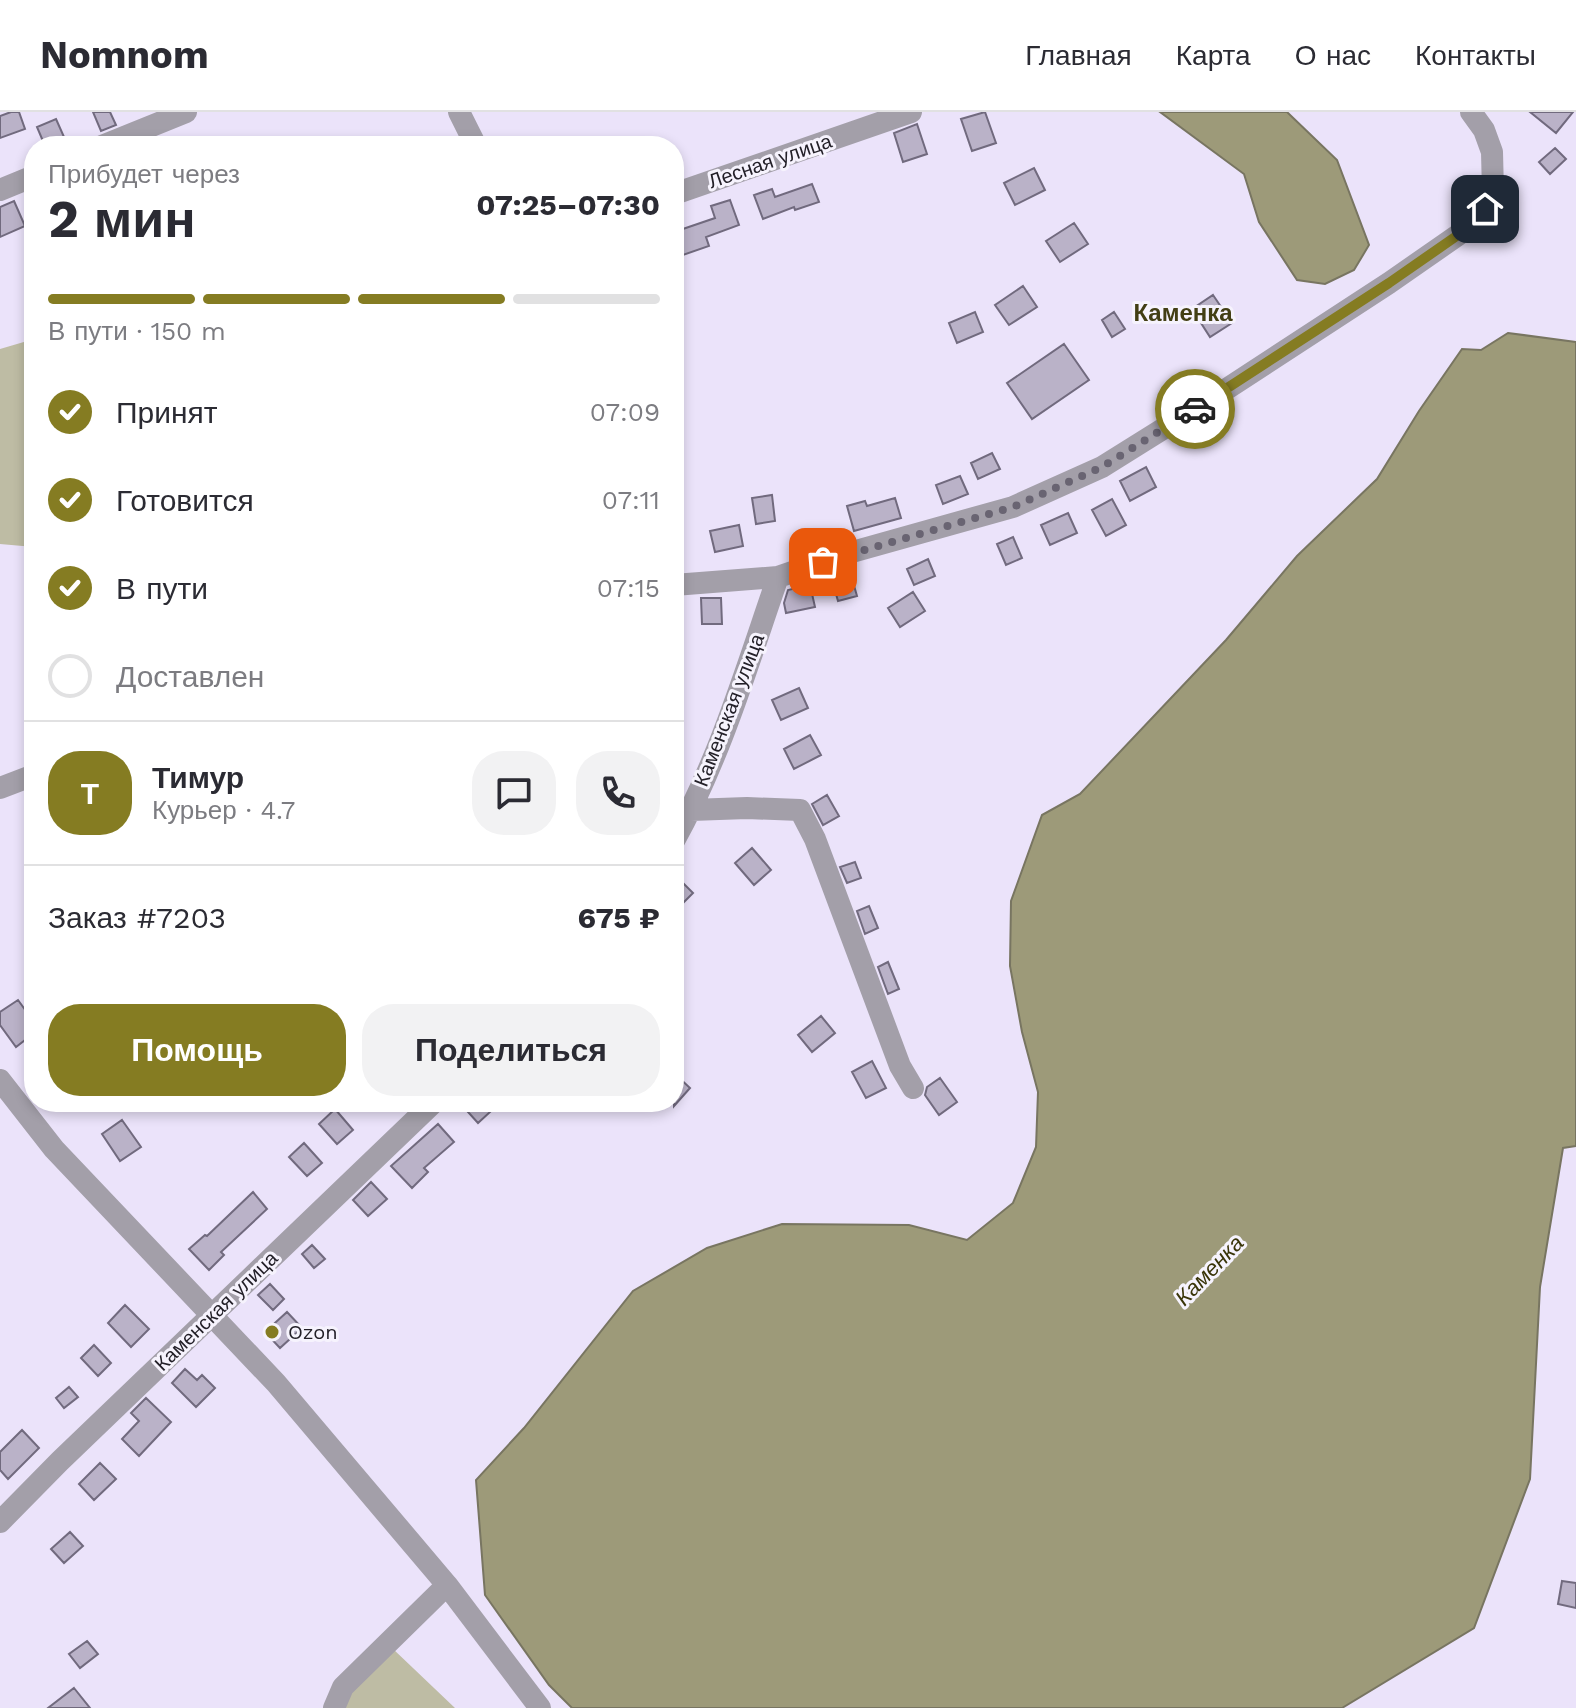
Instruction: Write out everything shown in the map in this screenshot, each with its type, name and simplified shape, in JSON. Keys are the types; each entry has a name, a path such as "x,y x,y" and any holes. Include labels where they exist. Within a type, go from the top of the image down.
{"street":[{"path":"113,136 129,122 186,112"},
{"path":"459,112 471,136"},
{"name":"Лесная улица","path":"684,191 911,112"},
{"path":"684,584 778,577 845,554 1013,507 1102,467 1222,392 1458,235 1485,209 1493,192 1492,152 1484,130 1471,112"},
{"path":"0,190 24,180"},
{"name":"Каменская улица","path":"684,823 718,747 778,577"},
{"path":"0,788 24,779"},
{"path":"691,810 800,810 815,839 900,1066 913,1088"},
{"path":"0,1080 24,1111"},
{"path":"25,1112 54,1149 276,1383 447,1585 540,1708"},
{"name":"Каменская улица","path":"0,1522 424,1112"},
{"path":"334,1708 343,1687 447,1585"}],"shaded area":[{"path":"24,342 24,546 0,544 0,349"},
{"path":"392,1648 455,1708 333,1708"}],"water":[{"path":"1160,112 1287,112 1337,160 1369,245 1354,270 1325,284 1297,280 1259,222 1244,174"},
{"path":"1508,333 1576,342 1576,1146 1563,1148 1540,1287 1530,1479 1474,1628 1342,1708 572,1708 549,1685 485,1595 476,1480 524,1428 633,1291 707,1248 782,1224 909,1225 967,1240 1013,1203 1036,1147 1038,1092 1022,1032 1010,966 1011,901 1042,815 1080,794 1226,640 1297,556 1377,479 1462,349 1481,350"}],"building":[{"path":"19,112 25,129 0,138 0,116"},
{"path":"93,112 110,112 116,125 101,131"},
{"path":"985,112 996,143 972,151 961,119"},
{"path":"1530,112 1573,112 1556,133"},
{"path":"56,119 64,136 41,136 37,127"},
{"path":"917,124 927,154 903,162 894,133"},
{"path":"1555,148 1566,159 1550,174 1539,162"},
{"path":"1034,168 1045,190 1015,205 1004,183"},
{"path":"812,184 819,202 795,210 794,207 763,219 754,195 772,189 775,197"},
{"path":"730,200 739,225 706,237 709,246 684,255 684,229 715,218 711,206"},
{"path":"14,201 24,226 0,237 0,207"},
{"path":"1074,223 1088,244 1060,262 1046,241"},
{"path":"1023,286 1037,307 1009,325 995,305"},
{"path":"1213,295 1232,323 1210,337 1192,309"},
{"path":"975,312 983,332 957,343 949,323"},
{"path":"1114,312 1125,329 1112,337 1102,320"},
{"path":"1064,344 1089,380 1032,419 1007,383"},
{"path":"992,453 1000,469 978,479 971,463"},
{"path":"1146,467 1156,487 1130,501 1120,481"},
{"path":"960,476 968,494 943,504 936,485"},
{"path":"772,495 775,521 756,524 752,498"},
{"path":"895,498 901,518 854,531 847,506 865,501 867,506"},
{"path":"1112,499 1126,525 1106,536 1092,510"},
{"path":"1068,513 1077,533 1050,545 1041,525"},
{"path":"739,525 743,546 715,552 710,531"},
{"path":"1013,537 1022,558 1006,565 997,544"},
{"path":"928,559 935,576 914,585 907,569"},
{"path":"853,582 857,596 838,601 834,587"},
{"path":"810,585 815,607 786,613 784,603 788,590"},
{"path":"913,592 925,611 900,627 888,608"},
{"path":"701,598 721,598 722,624 702,624"},
{"path":"799,688 808,708 781,720 772,700"},
{"path":"810,735 821,755 794,769 784,749"},
{"path":"827,795 839,816 823,825 812,804"},
{"path":"752,848 771,870 754,885 735,863"},
{"path":"855,862 861,878 847,883 840,867"},
{"path":"684,884 693,893 684,902"},
{"path":"869,906 878,928 865,934 857,911"},
{"path":"888,962 899,989 888,994 878,967"},
{"path":"18,1000 24,1008 24,1041 16,1047 0,1025 0,1012"},
{"path":"821,1016 835,1033 812,1052 798,1035"},
{"path":"872,1061 886,1088 866,1098 852,1072"},
{"path":"940,1078 957,1102 939,1115 925,1095 927,1087"},
{"path":"332,1112 338,1112 353,1130 337,1144 319,1124"},
{"path":"468,1112 490,1112 478,1123"},
{"path":"122,1120 141,1147 120,1161 102,1134"},
{"path":"438,1124 454,1142 424,1168 428,1172 412,1188 391,1166"},
{"path":"304,1143 322,1163 307,1176 289,1157"},
{"path":"371,1182 387,1199 368,1216 353,1200"},
{"path":"253,1192 267,1209 221,1252 224,1255 209,1270 189,1249"},
{"path":"312,1245 325,1259 314,1268 302,1254"},
{"path":"270,1284 284,1299 273,1310 258,1295"},
{"path":"125,1305 149,1329 131,1347 108,1323"},
{"path":"287,1312 302,1328 280,1348 265,1332"},
{"path":"94,1345 111,1363 98,1376 81,1358"},
{"path":"185,1369 197,1380 202,1375 215,1388 196,1407 172,1383"},
{"path":"69,1387 78,1397 64,1408 56,1398"},
{"path":"146,1398 171,1422 139,1456 122,1439 139,1421 131,1413"},
{"path":"22,1430 39,1448 8,1479 0,1470 0,1452"},
{"path":"100,1463 116,1479 94,1500 79,1484"},
{"path":"70,1532 83,1546 64,1563 51,1549"},
{"path":"1562,1581 1576,1583 1576,1608 1558,1604"},
{"path":"87,1641 98,1654 80,1668 69,1654"},
{"path":"74,1688 90,1708 48,1708"}],"way so far":[{"path":"823,562 1013,507 1102,467 1195,409"}],"place":[{"name":"Ozon","path":"272,1332"}],"district":[{"name":"Каменка","path":"1183,313"}],"route":[{"path":"1195,409 1389,283 1458,235 1485,209"}]}
